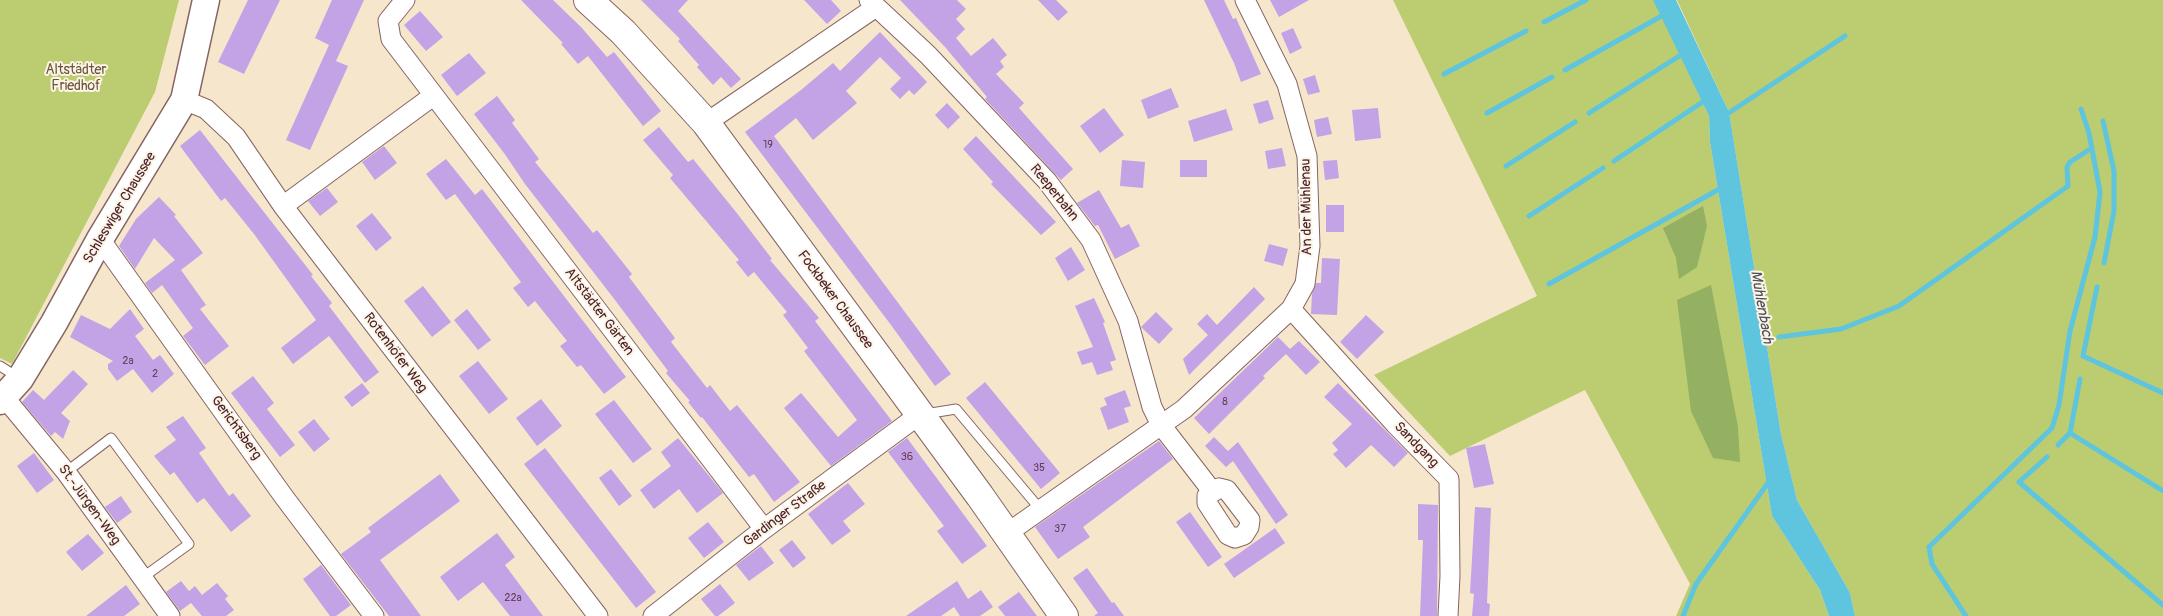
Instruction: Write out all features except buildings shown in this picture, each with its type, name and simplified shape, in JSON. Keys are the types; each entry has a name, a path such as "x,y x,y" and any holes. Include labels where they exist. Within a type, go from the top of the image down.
{"main road":[{"name":"Fockbeker Chaussee","path":"588,0 623,32 706,123 980,496 1064,616"}],"street":[{"name":"Schleswiger Chaussee","path":"6,386 54,323 100,239 184,100 206,0"},
{"name":"Altstädter Gärten","path":"405,0 388,21 392,39 433,96 764,529"},
{"name":"An der Mühlenau","path":"1006,534 1184,408 1291,309 1305,284 1310,246 1307,156 1287,84 1245,0"},
{"name":"Reeperbahn","path":"706,123 873,4 928,55 1047,181 1091,240 1128,321 1152,407 1161,425"},
{"path":"283,206 433,96"},
{"name":"Rotenhöfer Weg","path":"184,100 206,109 236,137 283,206 598,616"},
{"name":"Gerichtsberg","path":"100,239 284,497 374,616"},
{"name":"Sandgang","path":"1291,309 1395,424 1449,479 1450,576 1448,616"},
{"name":"St.-Jürgen-Weg","path":"6,386 170,616"},
{"name":"Gardinger Straße","path":"653,616 764,529 919,415"},
{"path":"1161,425 1212,490"}],"lane":[{"path":"919,415 956,409 1040,509"},
{"path":"66,472 111,438 189,544 142,578"}],"green space":[{"name":"Altstädter Friedhof","path":"0,0 179,0 155,92 12,364 0,358"},
{"path":"1393,0 1654,0 1709,116 1710,142 1772,516 1820,590 1829,616 1676,616 1690,584 1585,390 1450,456 1374,375 1537,296"},
{"path":"1677,0 2163,0 2163,616 1855,616 1850,593 1797,500 1781,434 1729,112"},
{"path":"1703,206 1707,226 1697,267 1679,279 1676,258 1663,228"},
{"path":"1711,285 1738,427 1740,462 1713,458 1691,411 1677,300"}],"water":[{"path":"1653,0 1676,0 1729,112 1781,434 1797,500 1850,593 1855,616 1829,616 1820,590 1772,516 1710,142 1709,116"}],"waterway":[{"path":"1544,22 1586,0"},
{"path":"1565,70 1667,13"},
{"path":"1444,74 1526,31"},
{"path":"1724,116 1845,36"},
{"path":"1589,113 1684,53"},
{"path":"1487,113 1552,77"},
{"path":"1614,161 1707,99"},
{"path":"1966,616 1932,564 1929,547 2052,428 2059,405 2070,331 2095,237 2100,192 2089,133 2081,109"},
{"path":"2103,121 2114,171 2114,211 2104,263"},
{"path":"1506,166 1575,122"},
{"name":"Mühlenbach","path":"1779,337 1841,329 1899,306 2068,186 2067,167 2070,162 2092,148"},
{"path":"1529,216 1603,168"},
{"path":"1549,284 1723,187"},
{"path":"2097,287 2083,356 2163,393"},
{"path":"2058,445 2070,433 2080,379"},
{"path":"2070,433 2163,491"},
{"path":"2047,457 2019,482 2163,605"},
{"path":"1683,616 1696,584 1770,480"}]}
